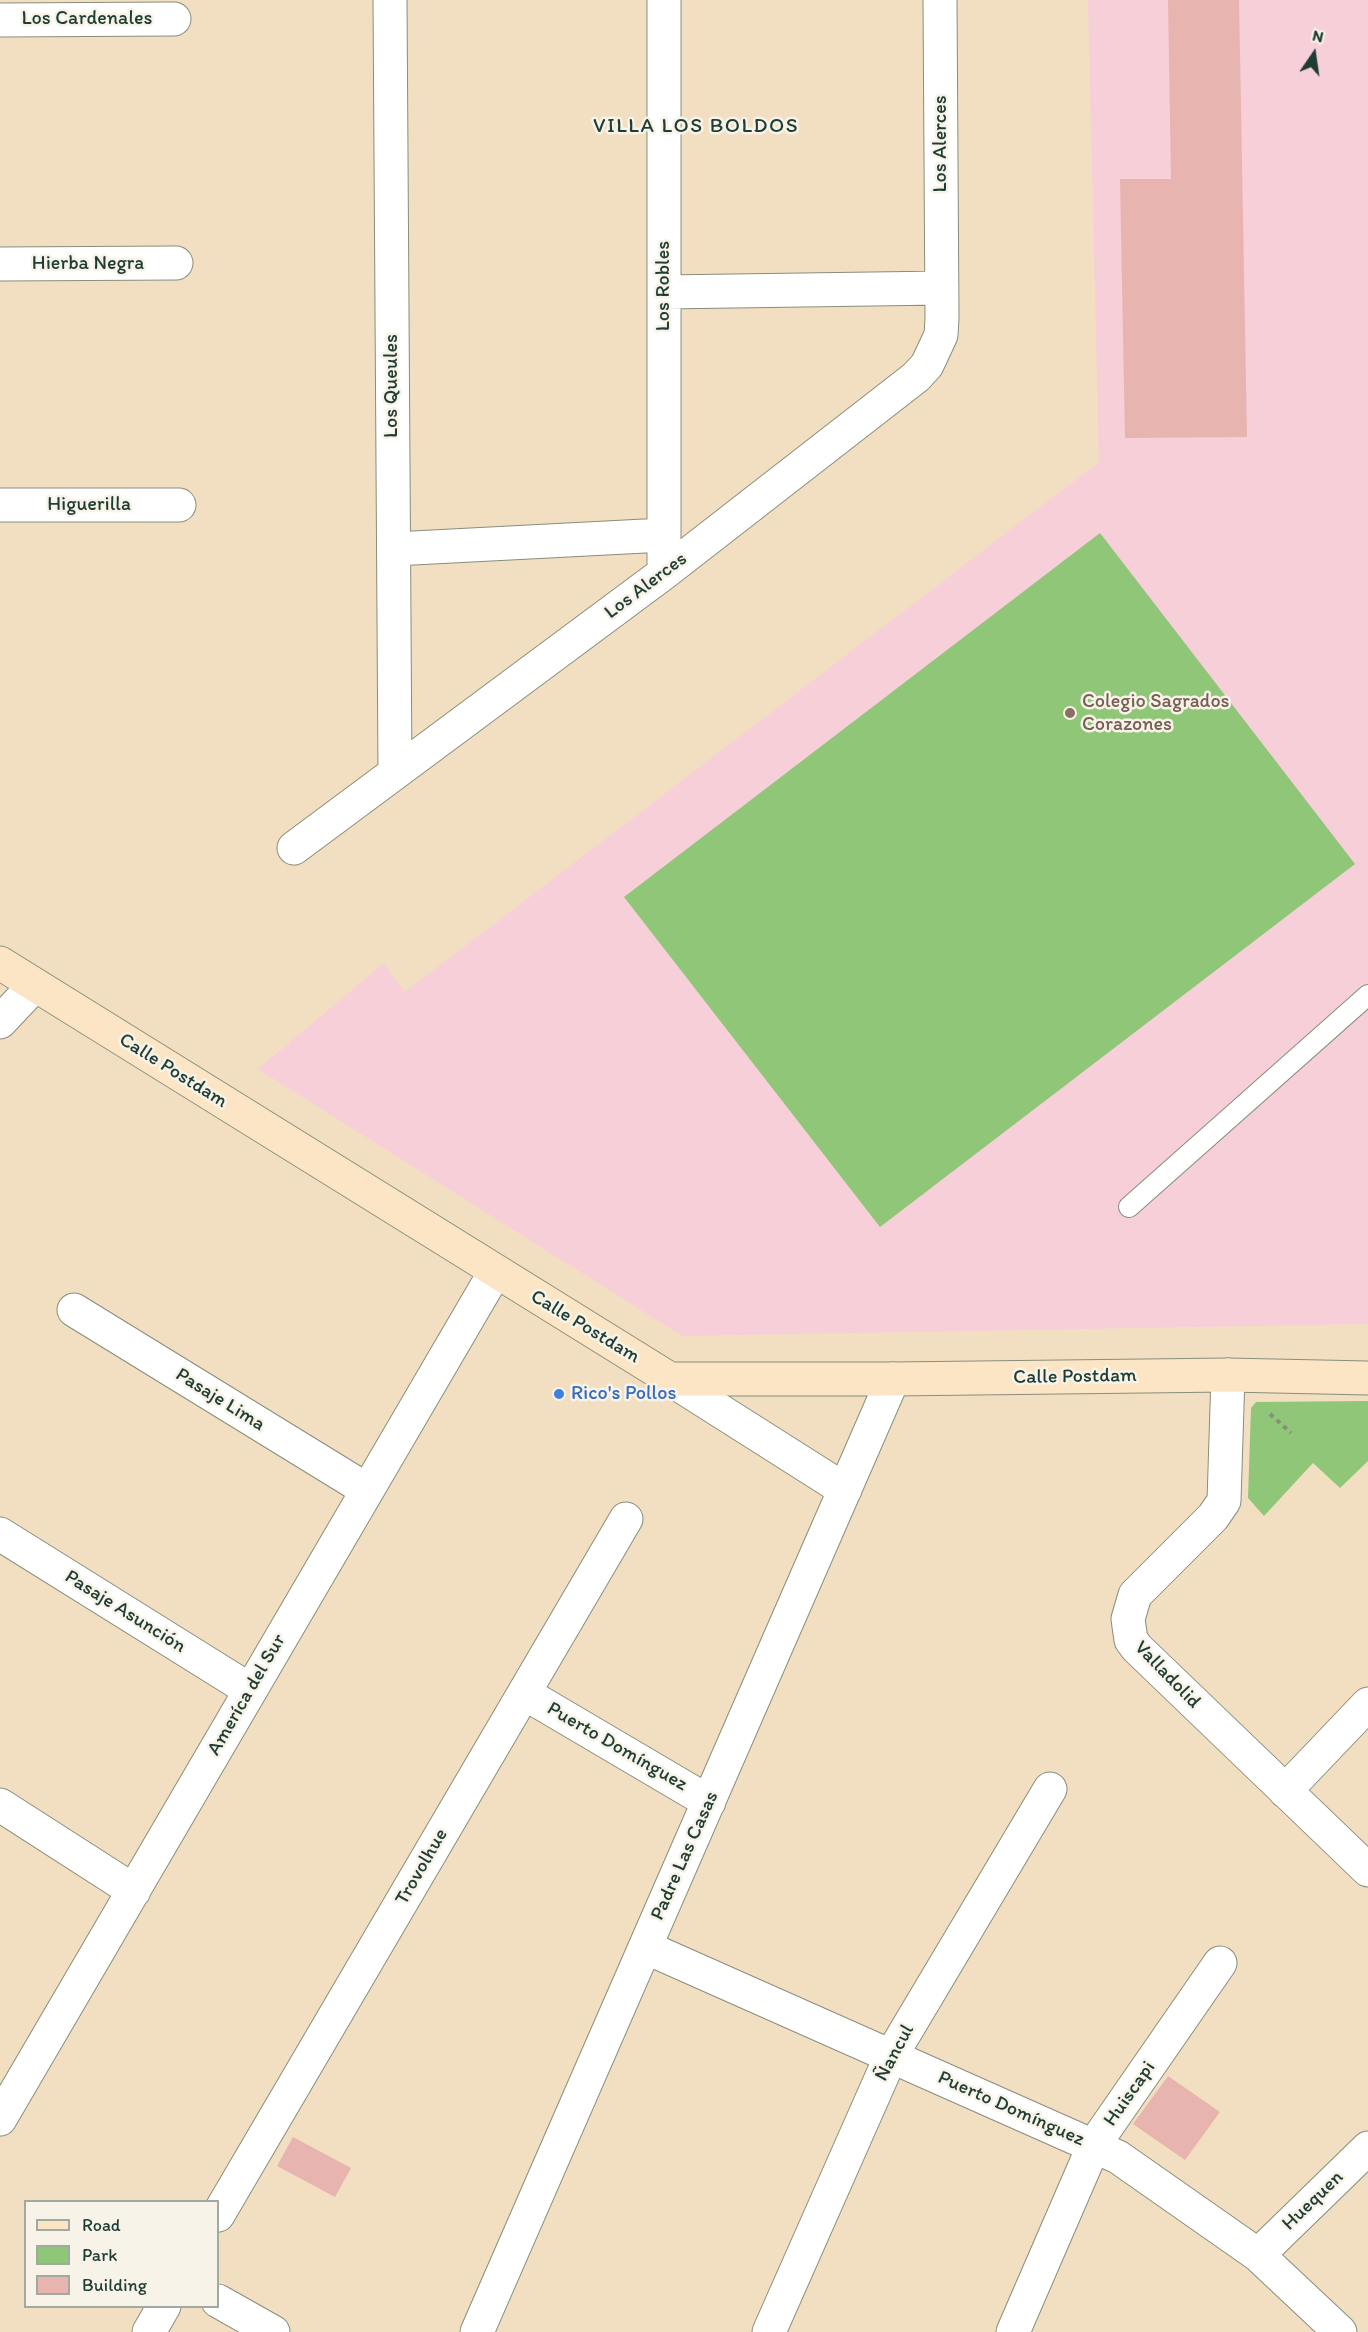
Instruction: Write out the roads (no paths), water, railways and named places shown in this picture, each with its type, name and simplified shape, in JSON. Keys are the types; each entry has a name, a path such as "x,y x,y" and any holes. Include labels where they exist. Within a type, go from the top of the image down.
{"street":[{"name":"Los Queules","path":"390,0 395,773"},
{"name":"Los Robles","path":"664,0 664,573"},
{"name":"Los Alerces","path":"294,848 664,573 916,377 935,351 941,335 940,0"},
{"name":"Los Cardenales","path":"0,20 174,19"},
{"name":"Hierba Negra","path":"0,264 176,263"},
{"path":"664,292 942,288"},
{"name":"Higuerilla","path":"0,505 179,505"},
{"name":"Los Alerces","path":"394,549 664,535"},
{"name":"Calle Postdam","path":"0,963 670,1379 1228,1375 1368,1377"},
{"path":"0,1022 35,985"},
{"name":"Ameríca del Sur","path":"4,2104 134,1891 495,1272"},
{"name":"Pasaje Lima","path":"74,1310 367,1490"},
{"name":"Valladolid","path":"1228,1375 1224,1501 1213,1517 1135,1595 1129,1610 1128,1629 1137,1648 1368,1870"},
{"path":"670,1379 845,1490"},
{"name":"Padre Las Casas","path":"477,2332 893,1379"},
{"name":"Trovolhue","path":"219,2214 626,1520"},
{"name":"Pasaje Asunción","path":"0,1534 250,1690"},
{"name":"Puerto Domínguez","path":"524,1693 709,1802"},
{"path":"1285,1791 1368,1704"},
{"name":"Ñancul","path":"769,2332 891,2056 1050,1789"},
{"path":"0,1805 134,1891"},
{"name":"Puerto Domínguez","path":"645,1947 1094,2145 1142,2172 1258,2255 1340,2332"},
{"name":"Huiscapi","path":"1013,2332 1094,2145 1220,1963"},
{"name":"Huequen","path":"1258,2255 1368,2148"},
{"path":"219,2302 273,2332"},
{"path":"149,2332 163,2308"}],"lane":[{"path":"1129,1207 1368,995"}],"place":[{"name":"Colegio Sagrados Corazones","path":"1070,713"},
{"name":"Rico's Pollos","path":"559,1394"}],"district":[{"name":"VILLA LOS BOLDOS","path":"696,127"}]}
